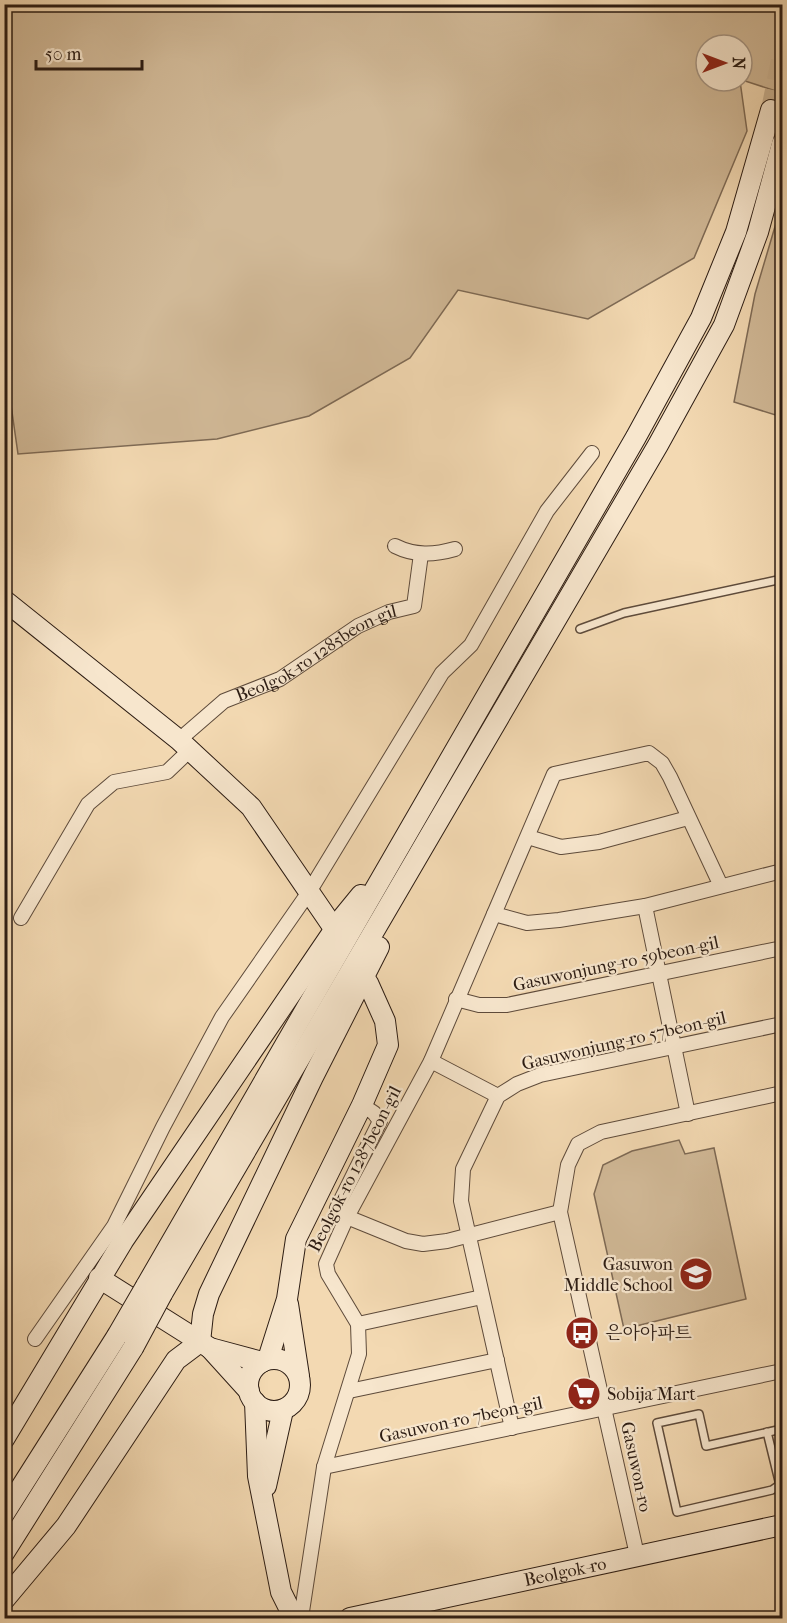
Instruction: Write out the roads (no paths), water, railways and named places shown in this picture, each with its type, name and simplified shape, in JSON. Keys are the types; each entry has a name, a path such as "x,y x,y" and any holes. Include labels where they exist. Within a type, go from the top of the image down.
{"main road":[{"path":"4,1553 125,1342 399,848 636,437 701,318 736,232 771,110"},
{"path":"154,1290 408,874 658,445 724,325 758,232 783,144"},
{"path":"4,600 184,745 251,807 331,924"},
{"path":"4,1439 99,1278 344,917 399,848"},
{"path":"205,1345 203,1314 209,1294 313,1077 379,947 408,874"},
{"path":"294,1618 281,1592 258,1476 249,1378 265,1361 287,1299 296,1239 362,1106 388,1045 385,1021 369,983"},
{"path":"99,1278 205,1345 252,1397 267,1410 283,1410 290,1406 300,1392 287,1299"},
{"path":"4,1514 125,1342"},
{"path":"4,1600 66,1526 176,1360 205,1345 265,1361 283,1360 290,1364 299,1376"},
{"path":"263,1498 283,1410"},
{"name":"Beolgok-ro","path":"350,1618 783,1525"}],"street":[{"path":"35,1340 114,1226 162,1127 222,1017 309,892 442,672 471,645 547,511 592,453"},
{"path":"395,546 408,553 421,554 455,549"},
{"name":"Beolgok-ro 1285beon-gil","path":"184,745 224,701 280,679 358,626 388,612 414,606 421,554"},
{"path":"21,918 88,804 114,782 167,772 184,745"},
{"name":"Beolgok-ro 1287beon-gil","path":"302,1618 324,1467 359,1354 358,1324 328,1274 326,1264 347,1217 430,1061 554,774 649,753 662,763 720,886"},
{"path":"528,837 561,847 599,842 688,818"},
{"path":"494,914 526,923 645,906 783,871"},
{"path":"645,906 688,1114"},
{"name":"Gasuwonjung-ro 59beon-gil","path":"456,999 479,1005 507,1005 783,948"},
{"name":"Gasuwonjung-ro 57beon-gil","path":"498,1096 517,1084 540,1075 783,1024"},
{"path":"430,1061 498,1096 463,1169 461,1201 471,1234 482,1297 512,1428"},
{"name":"Gasuwon-ro","path":"637,1556 560,1212 568,1165 578,1144 601,1132 783,1093"},
{"path":"362,1106 374,1113 380,1121 337,1208 347,1217 406,1241 423,1244 560,1212"},
{"path":"358,1324 482,1297"},
{"path":"349,1391 497,1360"},
{"name":"Gasuwon-ro 7beon-gil","path":"324,1467 783,1371"}],"lane":[{"path":"580,629 624,614 783,579"},
{"path":"767,1432 781,1484 772,1490 677,1512 657,1423 699,1414 706,1446 767,1432 783,1429"}],"tunnel":[{"path":"771,110 782,55"}],"place":[{"name":"Gasuwon Middle School","path":"696,1274"},
{"name":"은아아파트","path":"582,1333"},
{"name":"Sobija Mart","path":"584,1394"}]}
